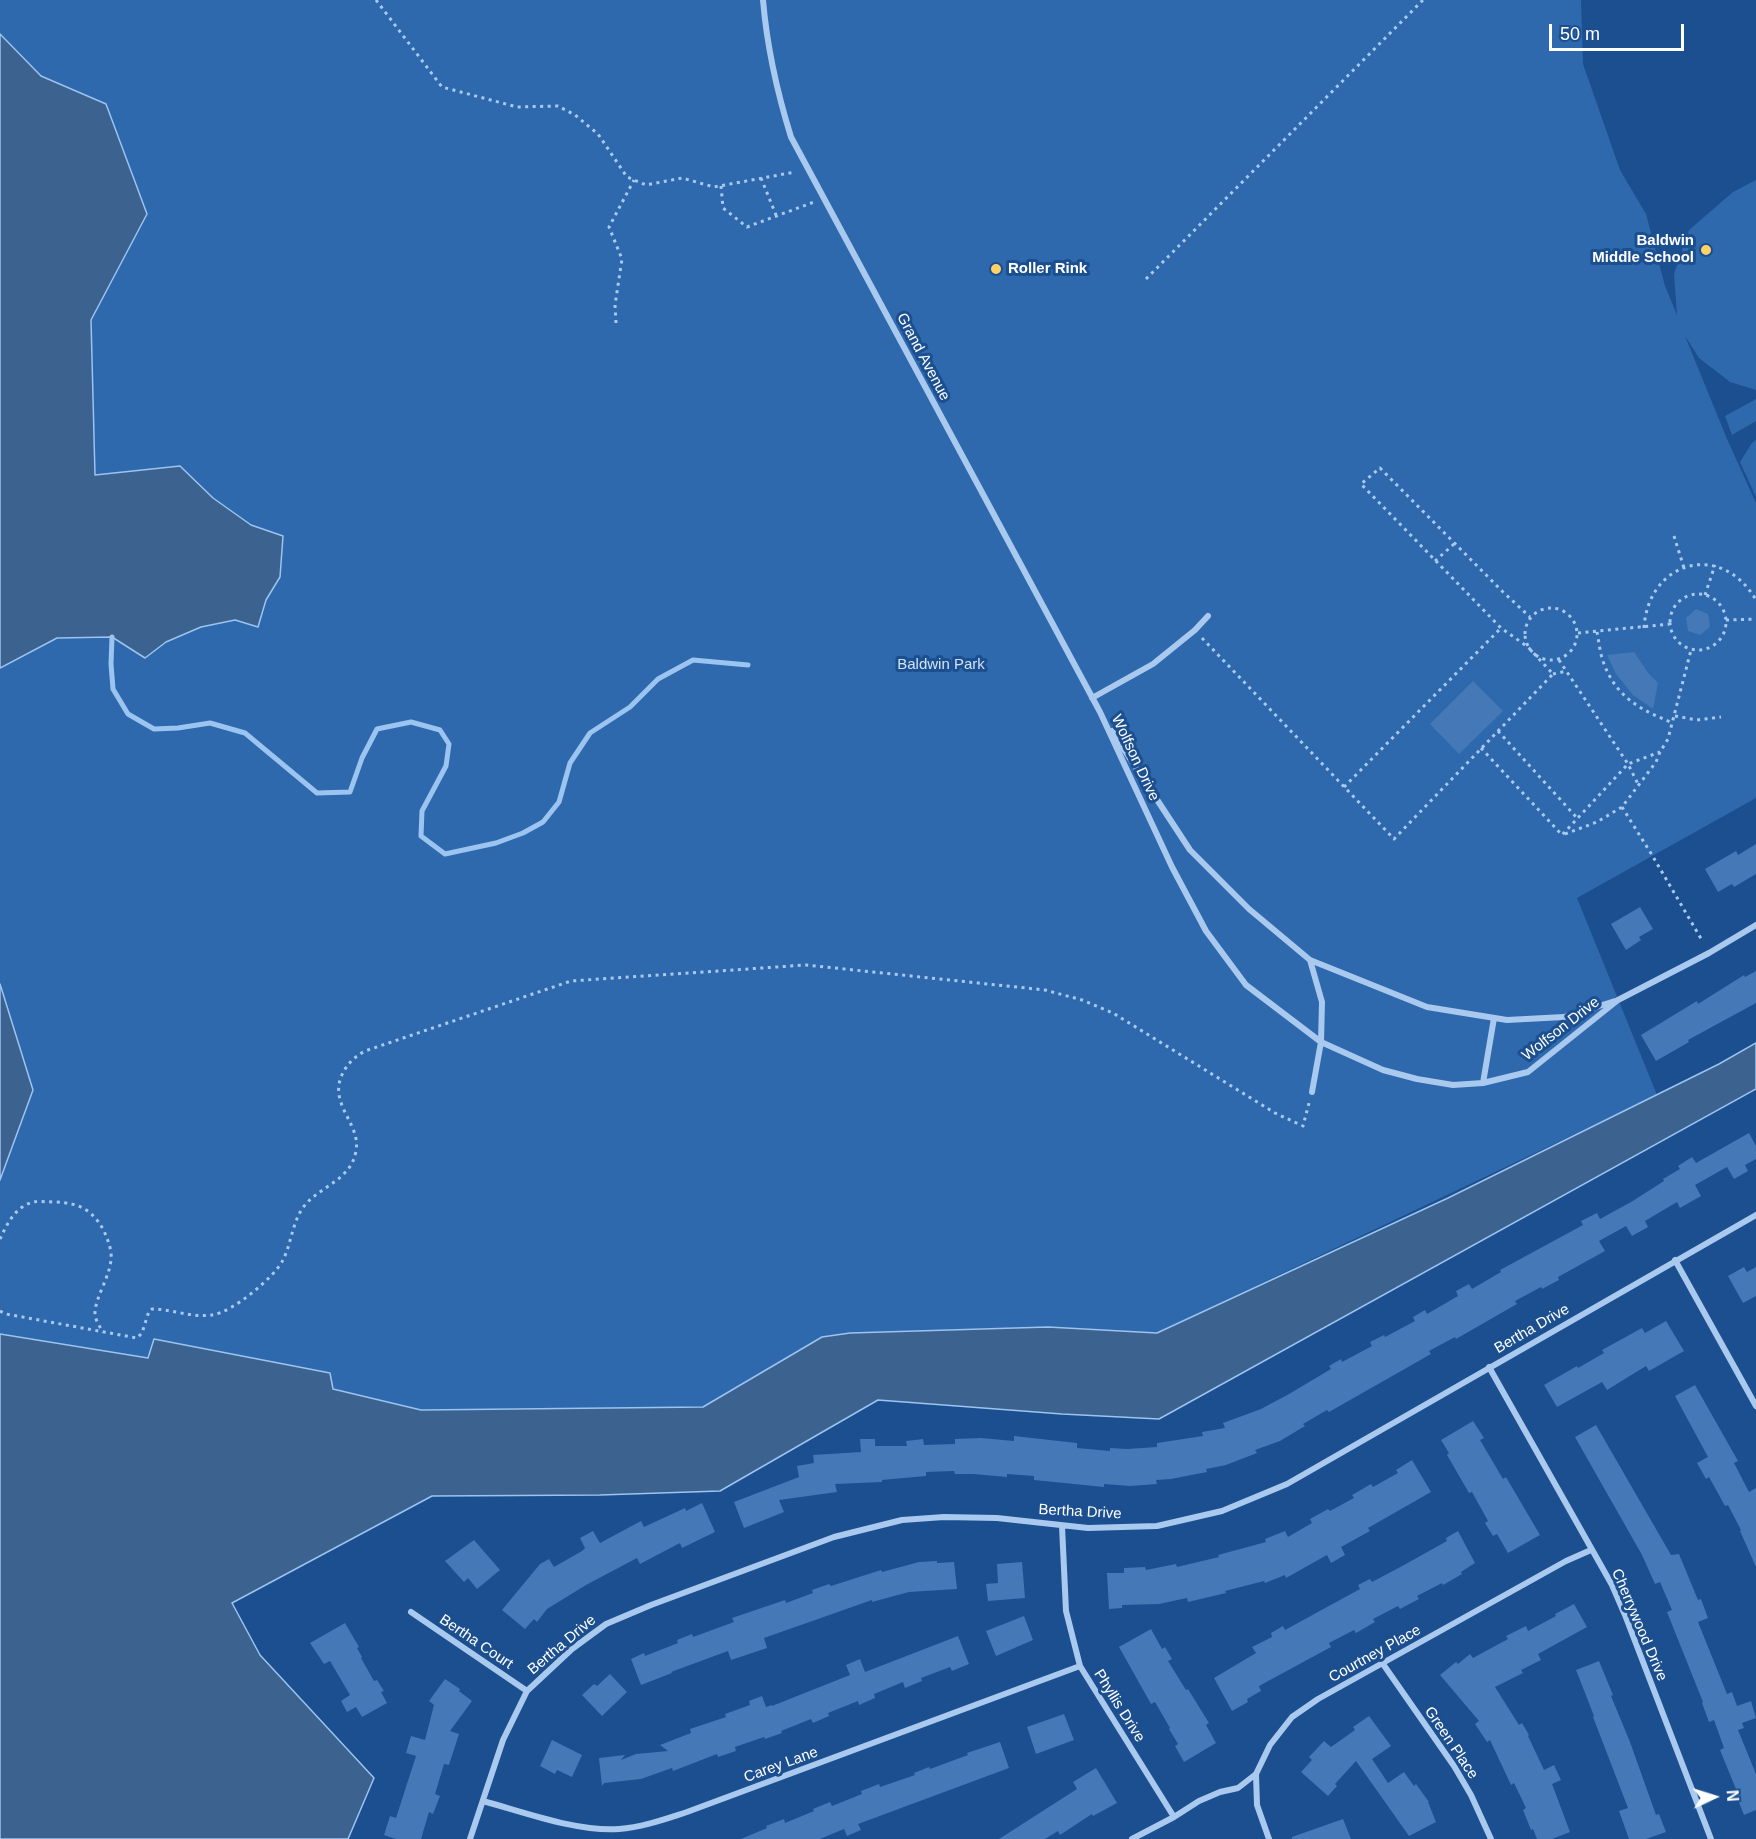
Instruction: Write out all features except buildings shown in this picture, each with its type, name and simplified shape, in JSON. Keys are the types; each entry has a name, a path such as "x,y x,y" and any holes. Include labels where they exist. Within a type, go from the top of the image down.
{"street":[{"name":"Grand Avenue","path":"763,0 775,81 791,137 1100,712"},
{"path":"1092,698 1154,664 1209,616"},
{"name":"Wolfson Drive","path":"1100,712 1190,850 1249,909 1310,960 1427,1007 1507,1020 1564,1017 1618,1000 1709,953 1756,925"},
{"name":"Wolfson Drive","path":"1100,712 1172,867 1206,931 1246,985 1321,1042 1383,1070 1417,1079 1453,1085 1483,1083 1528,1072 1618,1000"},
{"path":"1310,960 1322,1002 1321,1042 1312,1092"},
{"path":"1483,1083 1494,1018"},
{"name":"Bertha Drive","path":"470,1839 503,1740 527,1691 572,1649 606,1624 834,1537 902,1520 944,1517 997,1518 1088,1528 1156,1526 1222,1511 1287,1484 1756,1215"},
{"path":"1675,1260 1756,1406"},
{"name":"Cherrywood Drive","path":"1490,1367 1612,1585 1711,1839"},
{"name":"Phyllis Drive","path":"1062,1526 1066,1611 1080,1666 1174,1817"},
{"name":"Courtney Place","path":"1269,1839 1257,1805 1256,1774 1270,1745 1292,1717 1318,1699 1591,1550"},
{"name":"Bertha Court","path":"411,1612 527,1691"},
{"name":"Green Place","path":"1383,1664 1455,1766 1491,1839"},
{"name":"Carey Lane","path":"483,1801 582,1827 618,1829 644,1826 1080,1666"},
{"path":"1132,1839 1199,1801 1220,1792 1238,1788 1256,1774"}],"path":[{"path":"376,0 442,87 517,107 558,106 575,115 598,134 627,177 646,185 682,178 714,187 808,169"},
{"path":"1146,279 1423,0"},
{"path":"761,178 776,215"},
{"path":"616,323 615,305 622,259 609,227 634,180"},
{"path":"721,186 723,208 747,227 824,198"},
{"path":"1530,617 1380,468 1361,484 1501,628 1528,647 1553,674"},
{"path":"1674,536 1684,568"},
{"path":"1435,561 1454,543"},
{"path":"1644,628 1645,615 1652,597 1664,580 1695,564 1715,565 1733,573 1748,586 1756,600"},
{"path":"1705,595 1715,565"},
{"path":"1705,595 1714,599 1721,606 1726,620 1724,634 1711,648 1701,651 1691,650 1676,641 1670,624 1674,607 1688,596 1705,595"},
{"path":"1528,647 1525,631 1530,617 1540,610 1557,608 1572,617 1578,633 1573,650 1558,660 1541,659 1535,654"},
{"path":"1726,620 1756,620"},
{"path":"1578,633 1670,624"},
{"path":"1344,788 1501,628"},
{"path":"1194,630 1394,839 1553,674 1567,671"},
{"path":"1597,632 1603,663 1619,691 1644,711 1673,723"},
{"path":"1562,835 1597,822 1622,807 1656,762 1668,739 1673,723 1691,650"},
{"path":"1558,660 1628,764 1639,785"},
{"path":"1675,716 1697,720 1721,717"},
{"path":"1498,731 1578,819"},
{"path":"1481,748 1562,835"},
{"path":"1562,835 1628,764 1660,752"},
{"path":"1622,807 1709,953"},
{"path":"0,1311 137,1338 142,1333 149,1311 153,1309 202,1315 221,1312 255,1290 273,1274 283,1261 294,1224 301,1210 313,1196 339,1180 352,1164 357,1144 338,1094 345,1067 356,1056 571,981 806,965 1045,990 1082,1000 1113,1013 1275,1113 1303,1126 1312,1092"},
{"path":"0,1239 9,1220 32,1202 70,1203 90,1211 103,1230 111,1253 108,1273 95,1315 103,1332"}],"green space":[{"name":"Baldwin Park","path":"0,0 1581,0 1583,64 1620,170 1646,214 1665,286 1677,315 1674,274 1689,230 1733,192 1756,180 1756,390 1730,382 1699,358 1685,336 1756,503 1756,798 1577,898 1657,1095 1157,1333 1010,1328 850,1333 822,1337 703,1407 421,1410 333,1389 155,1340 149,1358 0,1334 0,1180 33,1090 0,984 0,668 57,638 112,637 145,658 166,642 201,627 235,620 258,627 266,600 280,577 283,536 251,525 213,498 180,466 95,475 91,320 147,214 106,104 41,76 0,34"},
{"path":"1756,399 1756,421 1732,435 1725,416"},
{"path":"1756,440 1756,497 1740,462"}],"shaded area":[{"path":"0,34 41,76 106,104 147,214 91,320 95,475 180,466 213,498 251,525 283,536 280,577 266,600 258,627 235,620 201,627 166,642 145,658 112,637 57,638 0,668"},
{"path":"0,984 33,1090 0,1180"},
{"path":"1756,1043 1756,1089 1159,1419 878,1400 720,1491 600,1495 432,1496 232,1603 260,1655 374,1778 348,1839 0,1839 0,1334 148,1358 154,1339 330,1373 333,1389 421,1410 703,1407 822,1337 850,1333 1048,1327 1157,1333 1448,1198 1719,1064"}],"waterway":[{"path":"112,637 113,689 128,714 154,729 210,723 245,733 317,793 350,792 362,758 377,729 411,722 440,730 449,744 446,766 422,811 421,836 445,854 496,843 523,833 543,822 559,802 570,763 590,733 630,707 658,679 693,660 748,665"}],"place":[{"name":"Baldwin Middle School","path":"1706,250"},
{"name":"Roller Rink","path":"996,269"}]}
